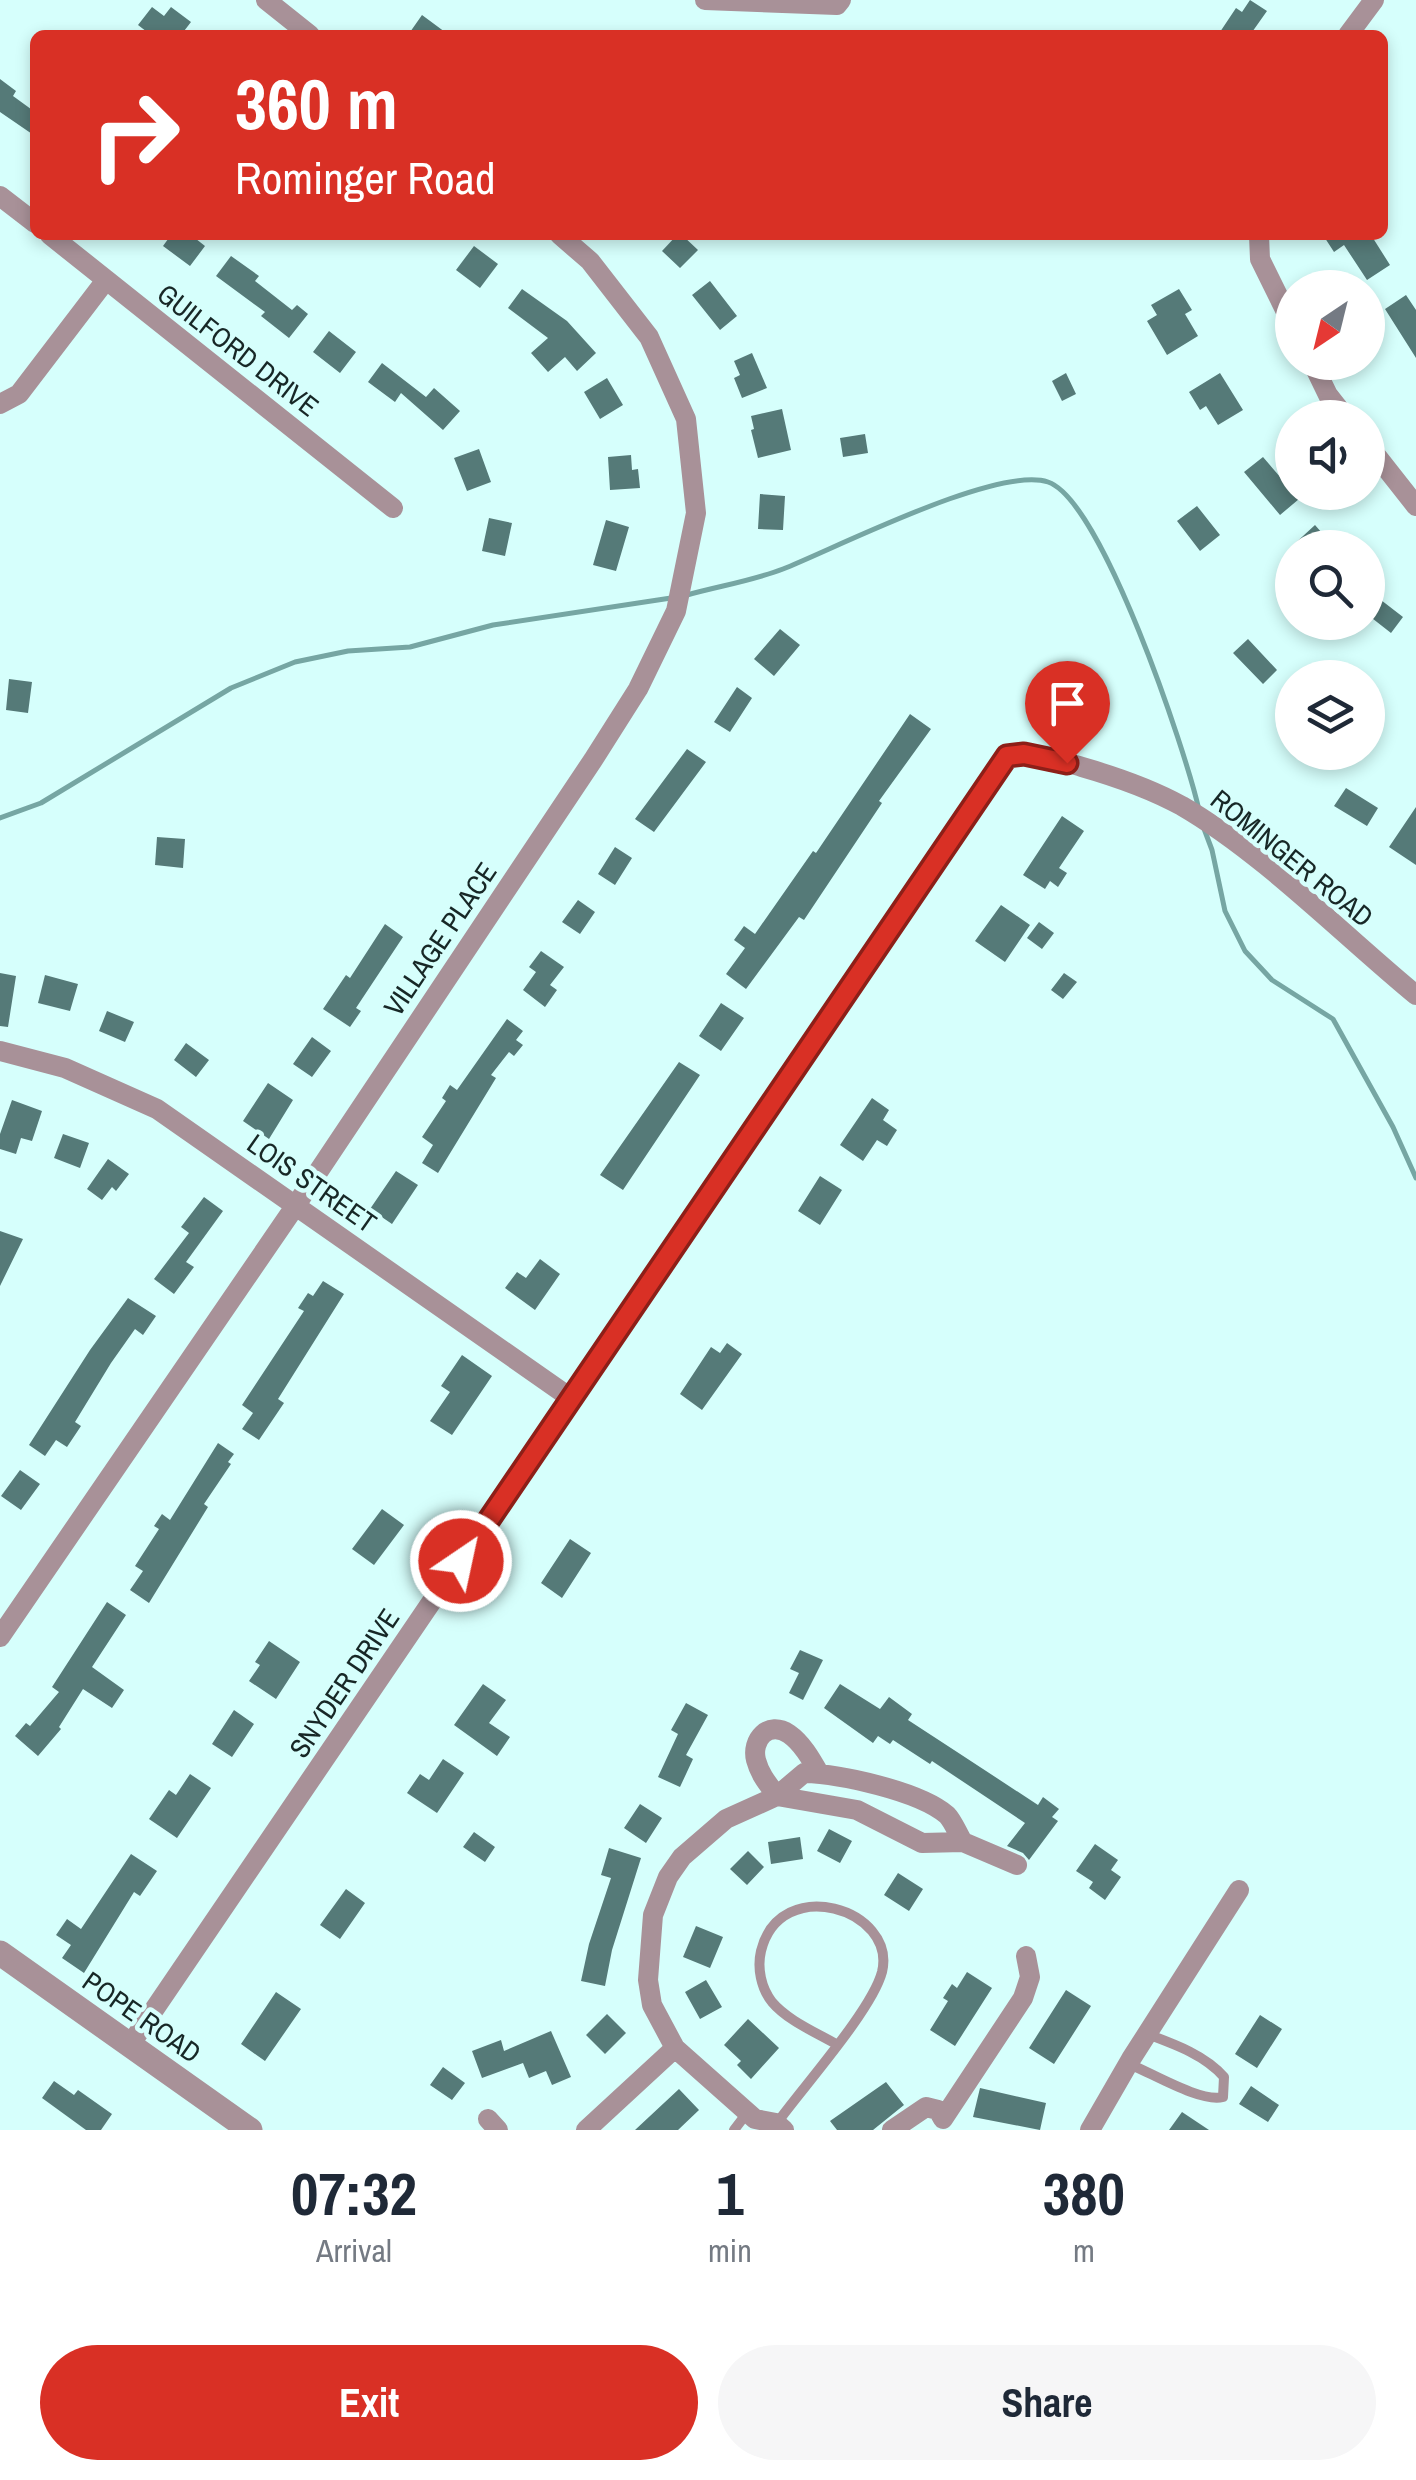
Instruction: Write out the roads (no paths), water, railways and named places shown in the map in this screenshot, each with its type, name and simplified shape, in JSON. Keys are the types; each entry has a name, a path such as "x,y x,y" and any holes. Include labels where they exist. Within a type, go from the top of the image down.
{"street":[{"path":"266,0 304,30"},
{"path":"705,0 837,5 841,0"},
{"path":"1352,30 1374,0"},
{"path":"0,196 30,220"},
{"name":"GUILFORD DRIVE","path":"56,240 393,508"},
{"name":"VILLAGE PLACE","path":"0,1637 296,1205 602,746 638,689 676,611 696,513 686,419 649,337 590,261 566,240"},
{"path":"1258,240 1260,259 1275,289"},
{"path":"0,404 18,394 106,280"},
{"path":"1385,467 1416,506"},
{"name":"ROMINGER ROAD","path":"1007,756 1039,756 1095,771 1178,804 1238,845 1416,995"},
{"name":"SNYDER DRIVE","path":"130,2045 1007,756"},
{"name":"LOIS STREET","path":"0,1052 65,1068 157,1109 572,1399"},
{"path":"818,1773 788,1733 776,1728 764,1731 757,1740 754,1754 761,1776 776,1796 857,1810 922,1843 962,1842 1017,1865"},
{"path":"780,2127 756,2119 675,2048 658,2020 648,1980 648,1948 658,1899 682,1856 726,1819 776,1796 804,1773 833,1773 909,1796 948,1816 962,1842"},
{"path":"1090,2130 1146,2034 1239,1890"},
{"name":"POPE ROAD","path":"0,1953 250,2130"},
{"path":"940,2124 1024,1998 1030,1977 1026,1956"},
{"path":"586,2130 675,2048"},
{"path":"892,2130 926,2107 938,2110 940,2124"}],"lane":[{"path":"780,2127 876,1988 883,1967 882,1948 869,1927 848,1913 815,1906 792,1909 772,1927 764,1942 758,1968 762,1982 774,2005 836,2044"},
{"path":"1128,2063 1198,2095 1213,2099 1222,2096 1224,2078 1216,2068 1192,2053 1146,2034"},
{"path":"734,2130 748,2112"}],"waterway":[{"path":"687,595 783,569 917,511 993,485 1024,480 1048,482 1069,499 1093,533 1116,578 1160,685 1199,810"},
{"path":"0,818 41,803 231,688 295,662 348,651 410,647 493,625 671,598"},
{"path":"1203,826 1225,911 1245,951 1272,980 1333,1019 1393,1127 1416,1178"}]}
